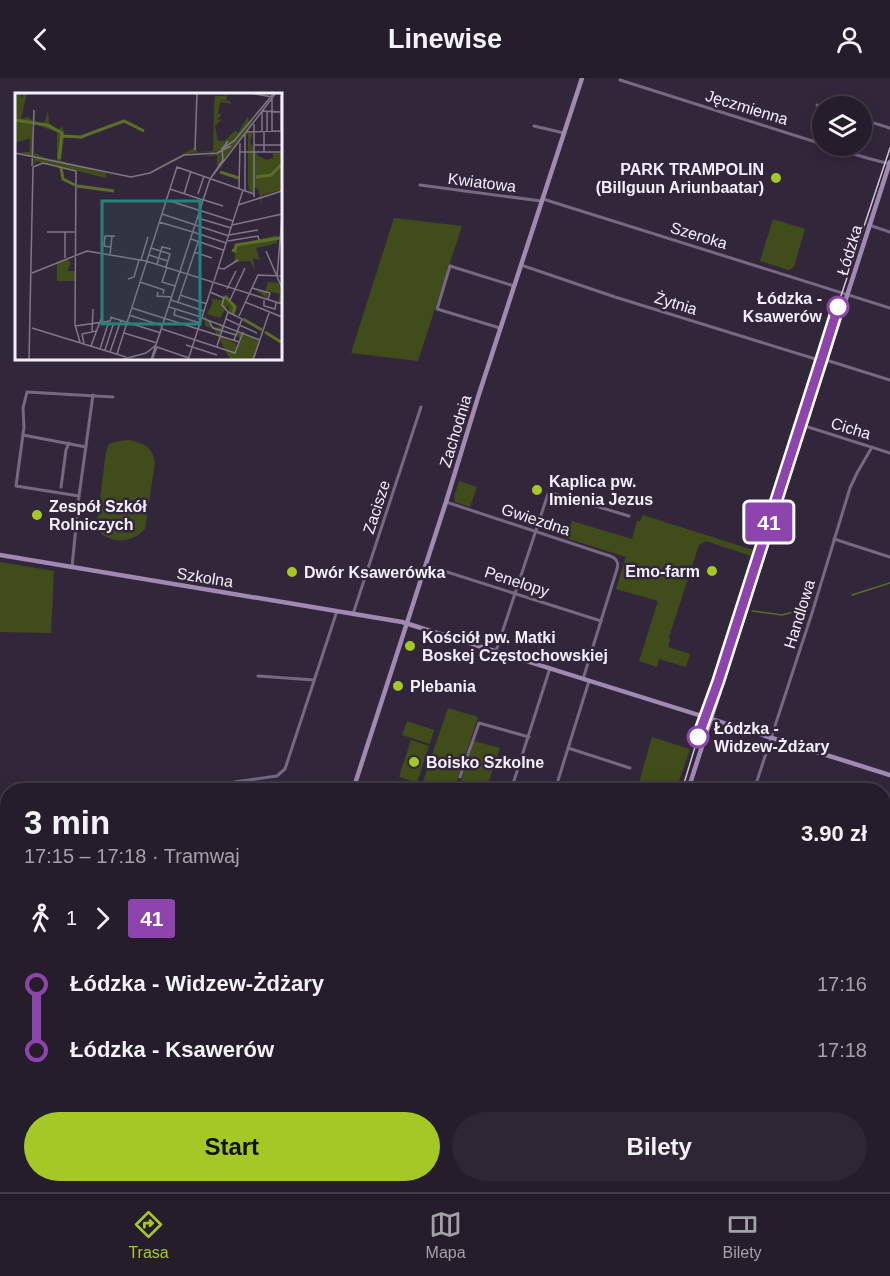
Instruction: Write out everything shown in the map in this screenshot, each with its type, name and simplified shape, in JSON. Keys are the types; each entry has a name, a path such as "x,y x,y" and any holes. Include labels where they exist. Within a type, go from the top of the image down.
{"street":[{"name":"Zachodnia","path":"355,783 446,502 478,394 582,78"},
{"name":"Jęczmienna","path":"620,80 812,141"},
{"path":"872,122 890,128"},
{"path":"534,126 564,133"},
{"path":"860,156 890,163"},
{"name":"Łódzka","path":"690,783 890,163"},
{"name":"Kwiatowa","path":"420,186 542,200"},
{"name":"Szeroka","path":"542,200 890,308"},
{"path":"869,225 890,232"},
{"name":"Żytnia","path":"521,265 606,294 890,381"},
{"path":"500,328 436,309 450,266 514,286"},
{"path":"79,496 16,486 23,435 23,408 27,392 113,397"},
{"path":"72,567 93,395"},
{"name":"Zacisze","path":"353,614 421,407"},
{"name":"Cicha","path":"805,426 890,453"},
{"path":"23,435 86,447"},
{"path":"61,487 69,443"},
{"name":"Handlowa","path":"755,783 853,481 872,447"},
{"path":"496,651 549,493 629,516"},
{"name":"Gwiezdna","path":"446,502 610,556 617,562 617,569 601,621"},
{"path":"834,539 890,557"},
{"name":"Szkolna","path":"0,555 406,623 890,775"},
{"name":"Penelopy","path":"425,565 601,621"},
{"path":"234,782 277,776 285,769 337,611"},
{"path":"583,679 601,621"},
{"path":"513,783 549,668"},
{"path":"258,676 314,680"},
{"path":"557,783 590,681"},
{"path":"460,777 477,724 529,736"},
{"path":"568,748 630,768"}],"green space":[{"path":"394,218 462,226 418,361 351,353"},
{"path":"773,219 805,229 794,267 789,270 760,261"},
{"path":"130,440 147,446 155,462 145,529 132,538 116,540 101,534 97,522 106,452 109,444"},
{"path":"459,481 477,487 470,507 455,502 454,497"},
{"path":"643,515 753,550 751,556 706,541 699,545 669,637 668,647 690,654 686,667 659,659 657,667 639,661 658,601 616,589 626,557 566,538 572,521 632,539 637,521 640,521"},
{"path":"0,562 54,571 51,633 0,632"},
{"path":"448,708 478,717 456,783 422,783"},
{"path":"407,721 434,730 430,744 402,735"},
{"path":"652,737 690,749 678,783 639,783"},
{"name":"Boisko Szkolne","path":"411,740 429,746 417,783 399,777"},
{"path":"474,741 500,748 488,783 460,783"}],"waterway":[{"path":"852,595 890,583"},
{"path":"752,611 782,615 809,608"}],"tram line":[{"path":"684,783 890,148"},
{"name":"41","path":"698,737 718,682 838,307"}],"place":[{"name":"PARK TRAMPOLIN (Billguun Ariunbaatar)","path":"776,178"},
{"name":"Łódzka - Ksawerów","path":"838,307"},
{"name":"Kaplica pw. Imienia Jezus","path":"537,490"},
{"name":"Zespół Szkół Rolniczych","path":"37,515"},
{"name":"Emo-farm","path":"712,571"},
{"name":"Dwór Ksawerówka","path":"292,572"},
{"name":"Kościół pw. Matki Boskej Częstochowskiej","path":"410,646"},
{"name":"Plebania","path":"398,686"},
{"name":"Łódzka - Widzew-Żdżary","path":"698,737"},
{"name":"Boisko Szkolne","path":"414,762"}]}
